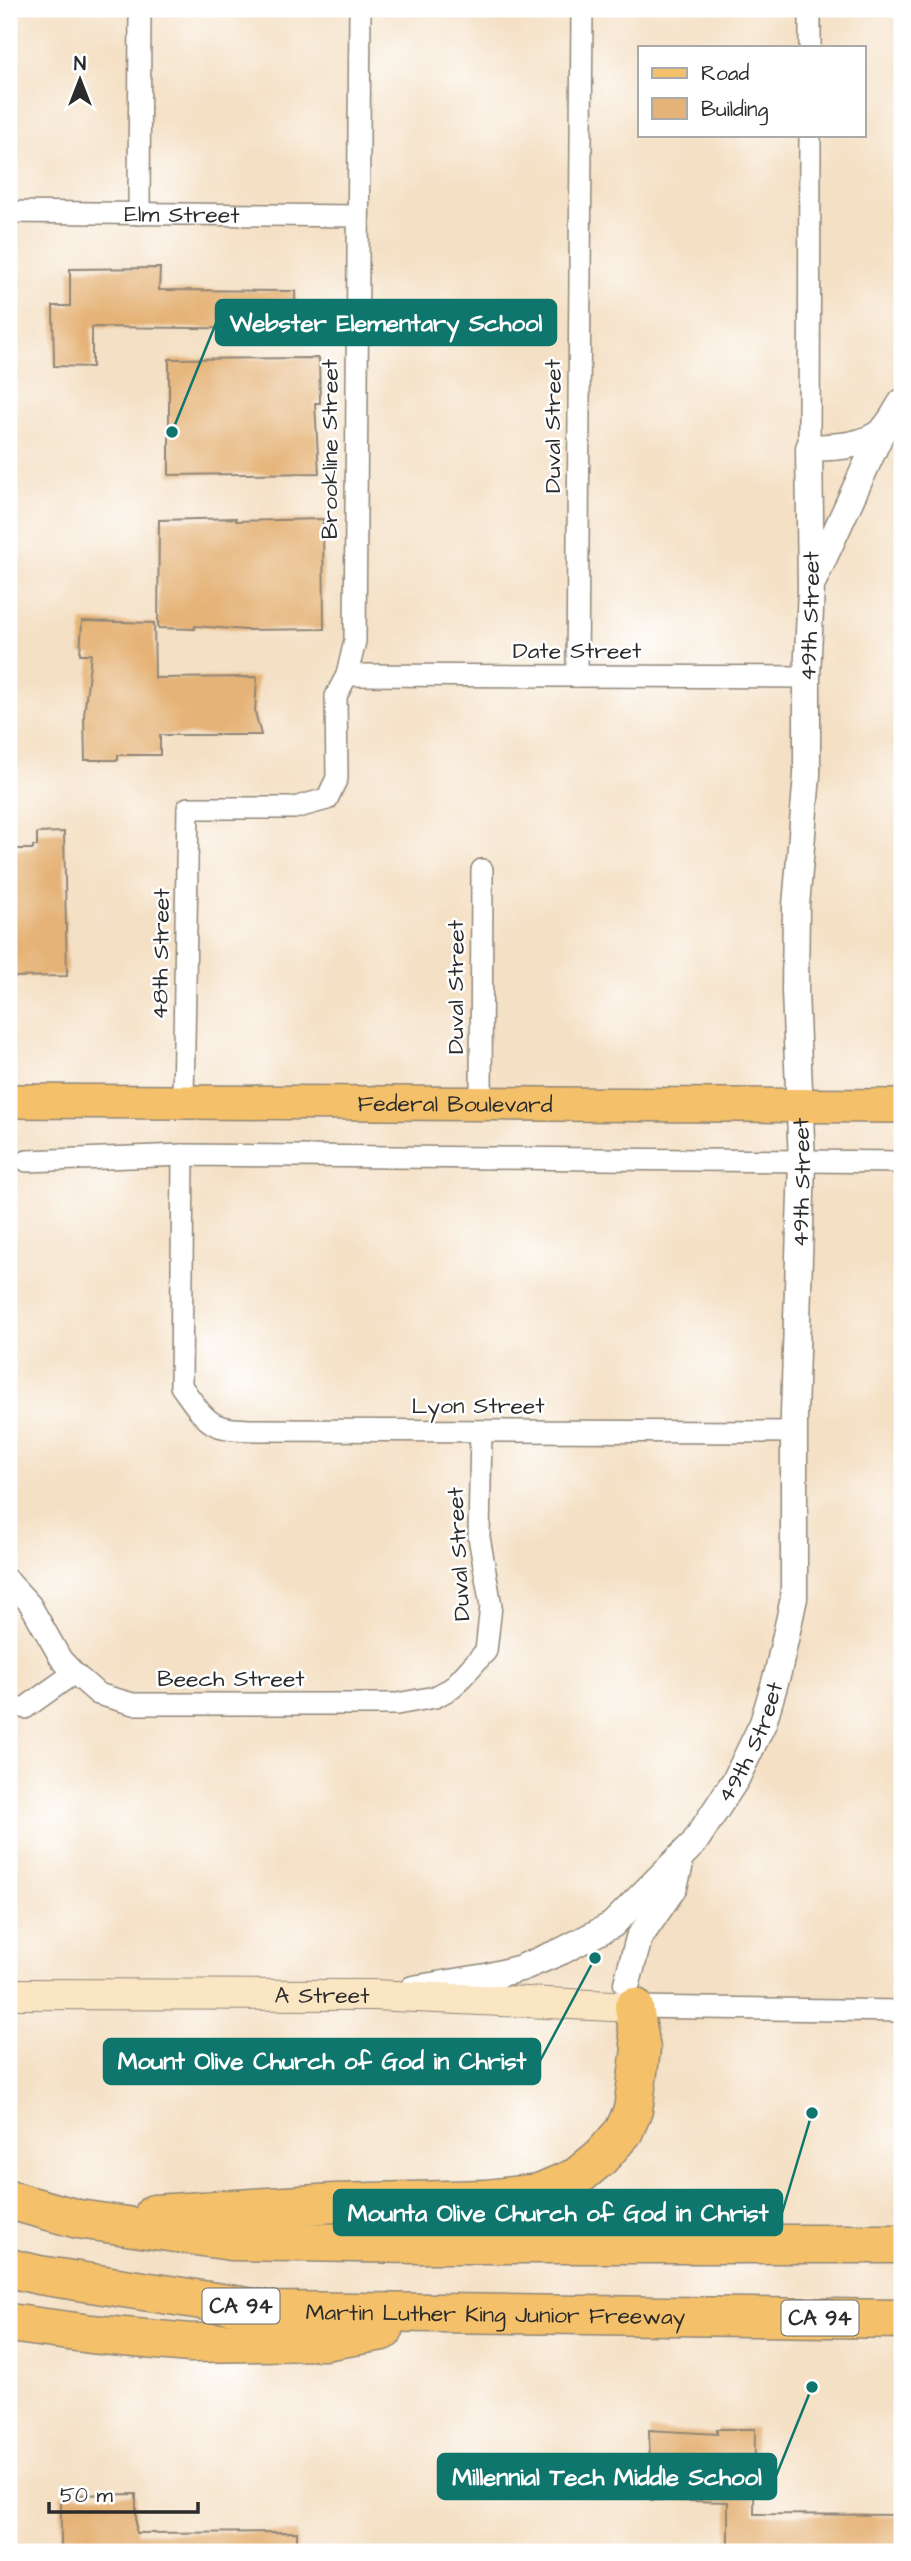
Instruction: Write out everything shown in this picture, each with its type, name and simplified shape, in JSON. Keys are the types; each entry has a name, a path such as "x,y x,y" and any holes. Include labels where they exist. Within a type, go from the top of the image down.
{"highway":[{"path":"78,2219 335,2203 486,2199 539,2193 577,2177 601,2157 624,2131 633,2110 641,2049 631,1995"},
{"path":"9,2200 78,2219 231,2241 419,2244 902,2244"},
{"name":"Martin Luther King Junior Freeway","path":"9,2268 274,2311 902,2319"},
{"path":"9,2323 190,2343 324,2341 476,2315"},
{"path":"737,2316 902,2332"}],"main road":[{"name":"Federal Boulevard","path":"9,1101 902,1106"},
{"name":"A Street","path":"9,1994 631,1995"}],"street":[{"path":"139,214 141,9"},
{"name":"Brookline Street","path":"188,808 294,808 327,799 337,778 335,696 347,675 355,641 360,9"},
{"name":"Duval Street","path":"577,676 582,9"},
{"path":"810,9 810,46"},
{"name":"49th Street","path":"373,1995 486,1977 521,1968 612,1926 694,1843 736,1779 763,1723 778,1672 794,1598 794,1432 802,1163 796,906 807,775 811,587 810,136"},
{"name":"Elm Street","path":"9,212 357,216"},
{"path":"811,587 882,431 902,402"},
{"path":"809,448 834,447 864,441 882,431"},
{"name":"Date Street","path":"347,675 807,677"},
{"name":"48th Street","path":"183,1101 188,808"},
{"name":"Duval Street","path":"481,1103 482,870"},
{"path":"27,1161 183,1155 902,1163"},
{"name":"Lyon Street","path":"183,1155 181,1386 202,1415 214,1426 229,1430 794,1432"},
{"name":"Duval Street","path":"397,1704 435,1697 452,1688 486,1651 491,1606 479,1537 481,1431"},
{"name":"Beech Street","path":"9,1581 30,1604 61,1659 98,1694 133,1704 397,1704"},
{"path":"25,1708 74,1673"},
{"path":"631,1995 639,1938 674,1887 682,1856"},
{"path":"612,1926 631,1995"},
{"name":"A Street","path":"631,1995 902,2011"}],"building":[{"path":"160,268 159,290 295,291 296,329 92,327 92,367 54,366 53,306 70,306 70,269"},
{"path":"319,358 320,403 315,403 319,473 169,475 169,359"},
{"path":"236,518 236,521 323,519 324,629 246,630 195,626 195,629 158,628 159,520"},
{"path":"82,621 154,623 155,678 257,677 255,712 261,735 160,735 160,755 118,755 118,760 85,760 84,716 91,654 80,654"},
{"path":"64,832 67,976 9,977 9,849 33,849 33,846 37,846 37,833"},
{"path":"717,2429 755,2429 754,2514 902,2515 902,2550 728,2549 728,2502 651,2500 649,2430 717,2434"},
{"path":"136,2494 136,2533 297,2532 297,2552 61,2552 61,2495"}],"place":[{"name":"Webster Elementary School","path":"172,432"},
{"name":"Mount Olive Church of God in Christ","path":"595,1958"},
{"name":"Mounta Olive Church of God in Christ","path":"812,2113"},
{"name":"Millennial Tech Middle School","path":"812,2387"}]}
